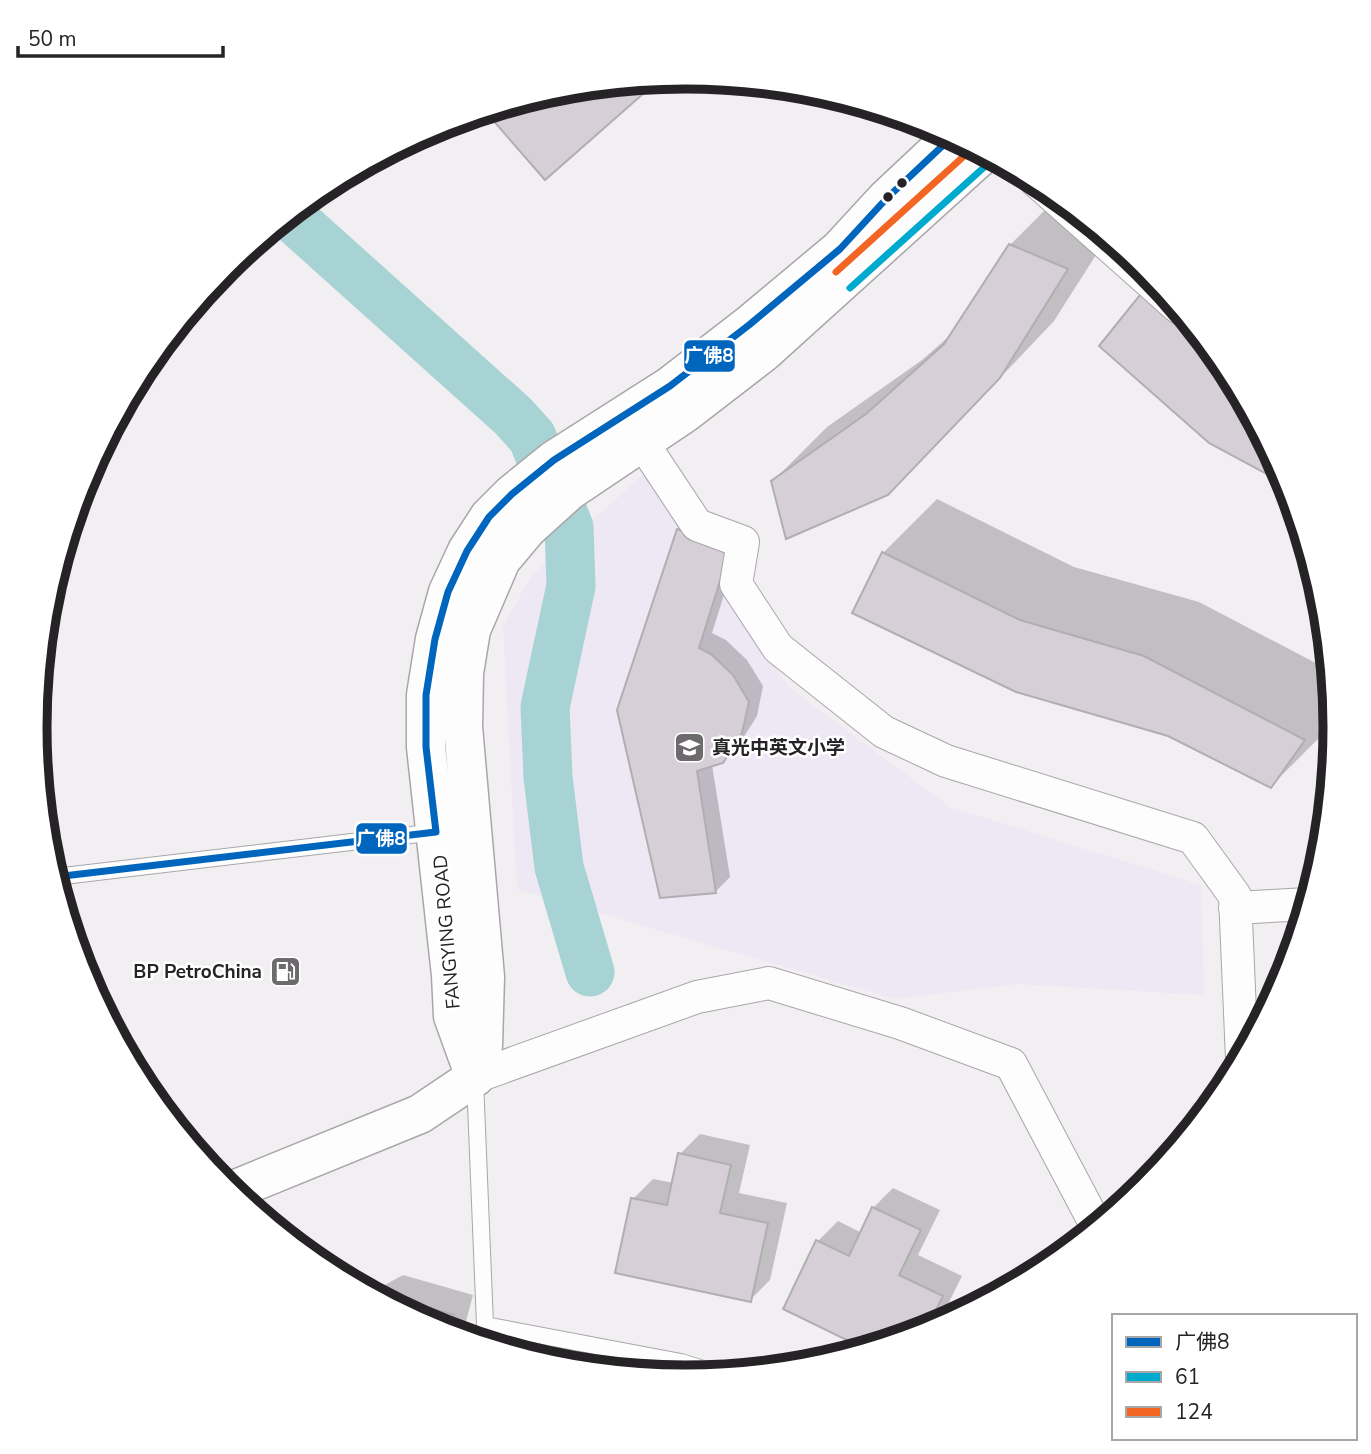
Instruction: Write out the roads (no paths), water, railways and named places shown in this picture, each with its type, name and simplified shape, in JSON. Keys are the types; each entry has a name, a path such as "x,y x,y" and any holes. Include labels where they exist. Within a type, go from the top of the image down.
{"street":[{"name":"FANGYING ROAD","path":"475,1077 483,1046 485,977 465,753 464,673 471,630 501,560 527,529 569,491 592,455 670,386 749,325 840,248 887,198 945,144"},
{"name":"FANGYING ROAD","path":"475,1077 453,1016 451,975 426,747 426,695 435,639 448,592 467,551 489,517 512,494 554,460 592,455 642,442 724,385 977,160"},
{"path":"642,442 697,525 743,542 736,584 778,648 884,733 946,761 1193,838 1235,896 1241,1040"},
{"path":"1235,908 1298,905"},
{"path":"243,1186 420,1114 475,1077 697,998 769,983 900,1023 1011,1064 1092,1218"}],"lane":[{"path":"65,876 436,832"},
{"path":"475,1077 485,1325 690,1365"}],"waterway":[{"path":"296,222 513,416 532,437 569,527 571,586 545,707 548,777 559,867 590,972"}],"place":[{"name":"真光中英文小学","path":"689,747"},
{"name":"BP PetroChina","path":"285,971"}]}
